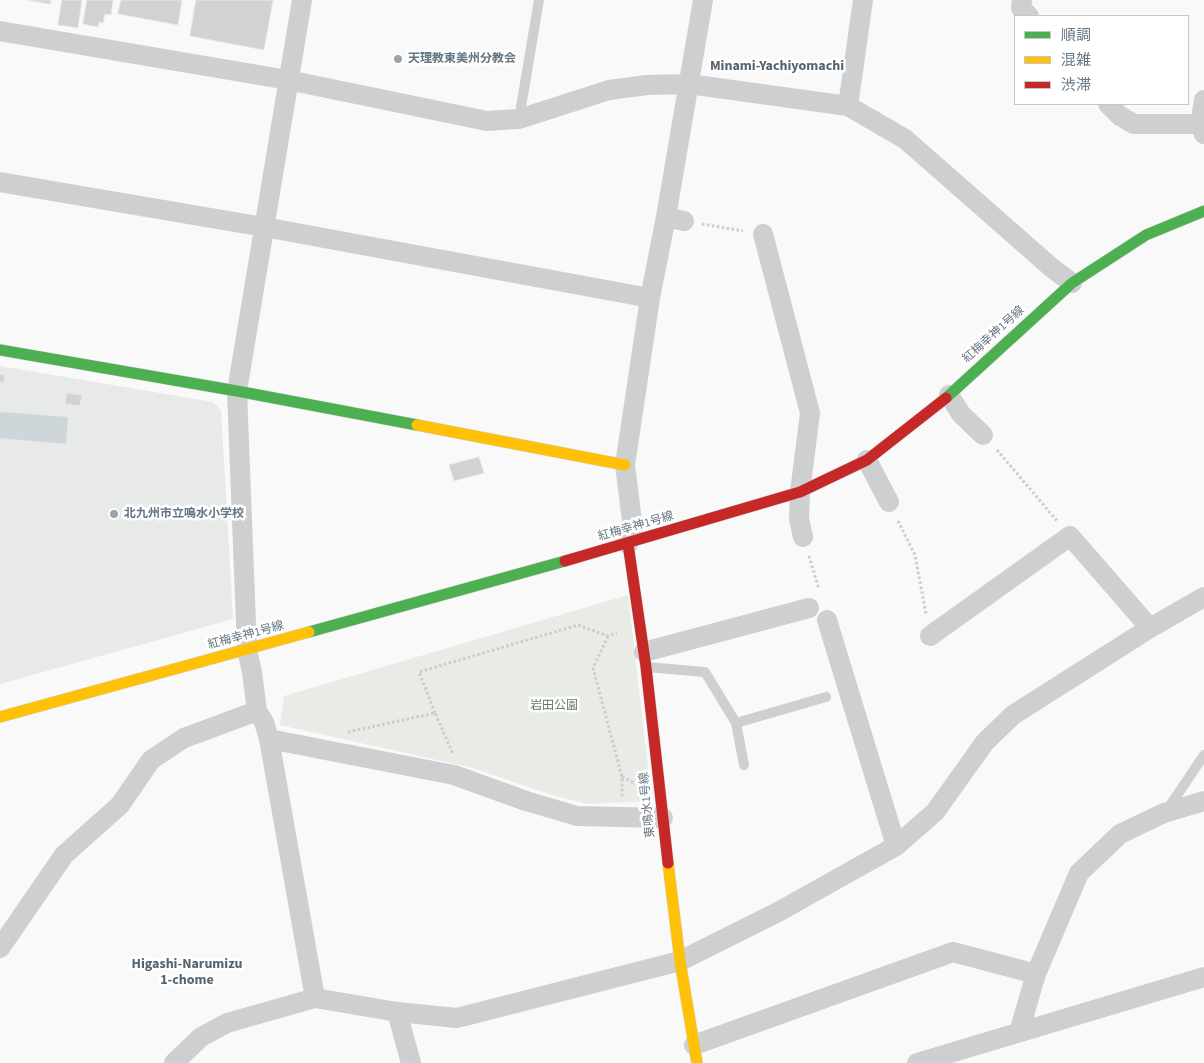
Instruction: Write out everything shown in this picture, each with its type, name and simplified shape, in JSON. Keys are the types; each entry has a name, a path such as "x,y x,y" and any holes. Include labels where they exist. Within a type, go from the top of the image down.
{"street":[{"path":"302,0 237,390 247,650 257,710 264,722 269,739 314,998"},
{"path":"628,544 633,529 625,465 650,298 675,219 689,84 703,0"},
{"path":"848,106 863,0"},
{"path":"1022,0 1022,8 1028,15"},
{"path":"0,31 288,80 487,121 519,119 609,90 647,85 689,84 848,106 905,138 1044,262 1072,283"},
{"path":"1109,105 1120,116 1134,124 1202,129 1204,100"},
{"path":"0,182 264,227 650,298"},
{"name":"紅梅幸神1号線","path":"0,717 628,544 800,492 867,460 949,395 1072,283 1146,235 1204,210"},
{"path":"763,234 810,413 800,492 799,519 803,537"},
{"path":"0,350 237,390 625,465"},
{"path":"949,395 961,414 983,435"},
{"path":"867,460 889,502"},
{"path":"930,636 1070,536 1150,628"},
{"name":"東鳴水1号線","path":"628,544 641,624 680,961 696,1054"},
{"path":"174,1063 200,1037 228,1023 314,998 397,1012 457,1018 680,961 778,912 896,846 934,812 985,742 1013,716 1150,628 1204,597"},
{"path":"645,660 809,608"},
{"path":"827,620 896,846"},
{"path":"0,948 64,854 120,805 151,760 184,738 257,710"},
{"path":"269,739 454,775 526,801 577,816 663,818"},
{"path":"1019,1032 1036,974 1079,873 1120,834 1164,813 1204,801"},
{"path":"696,1054 953,952 1036,974"},
{"path":"917,1063 1204,977"},
{"path":"397,1012 411,1063"}],"lane":[{"path":"519,119 539,0"},
{"path":"645,660 705,672 736,723 744,765"},
{"path":"736,723 826,698"},
{"path":"1164,813 1204,755"}],"path":[{"path":"675,219 763,234"},
{"path":"983,435 1070,536"},
{"path":"889,502 915,555 930,636"},
{"path":"803,537 827,620"},
{"path":"454,775 456,760 419,672 578,625 608,636 641,624"},
{"path":"608,636 593,668 622,777 623,818"},
{"path":"340,734 435,713"}],"shaded area":[{"name":"北九州市立鳴水小学校","path":"0,366 213,402 221,410 233,619 0,684"},
{"path":"0,412 68,417 66,444 0,438"}],"green space":[{"name":"岩田公園","path":"628,595 652,801 587,804 549,794 473,768 280,725 284,696"}],"building":[{"path":"28,0 51,0 50,4"},
{"path":"62,0 82,0 78,28 58,25"},
{"path":"87,0 113,0 111,15 105,14 103,23 99,22 98,27 83,24"},
{"path":"121,0 182,0 178,25 118,14"},
{"path":"196,0 273,0 264,50 190,36"},
{"path":"0,374 5,375 3,383 0,382"},
{"path":"67,393 82,395 80,406 65,404"},
{"path":"479,457 484,473 454,481 449,465"}],"traffic: fast":[{"path":"946,398 1072,283 1146,235 1204,211"},
{"path":"0,350 237,391 417,425"},
{"path":"309,632 565,561"}],"traffic: slow":[{"path":"417,425 625,465"},
{"path":"0,717 309,632"},
{"path":"668,863 680,961 697,1063"}],"traffic: jam":[{"path":"565,561 800,492 867,460 946,398"},
{"path":"628,544 646,667 668,863"}],"place":[{"name":"天理教東美州分教会","path":"398,59"},
{"name":"北九州市立鳴水小学校","path":"114,514"}],"district":[{"name":"Minami-Yachiyomachi","path":"777,67"},
{"name":"Higashi-Narumizu 1-chome","path":"187,974"}]}
